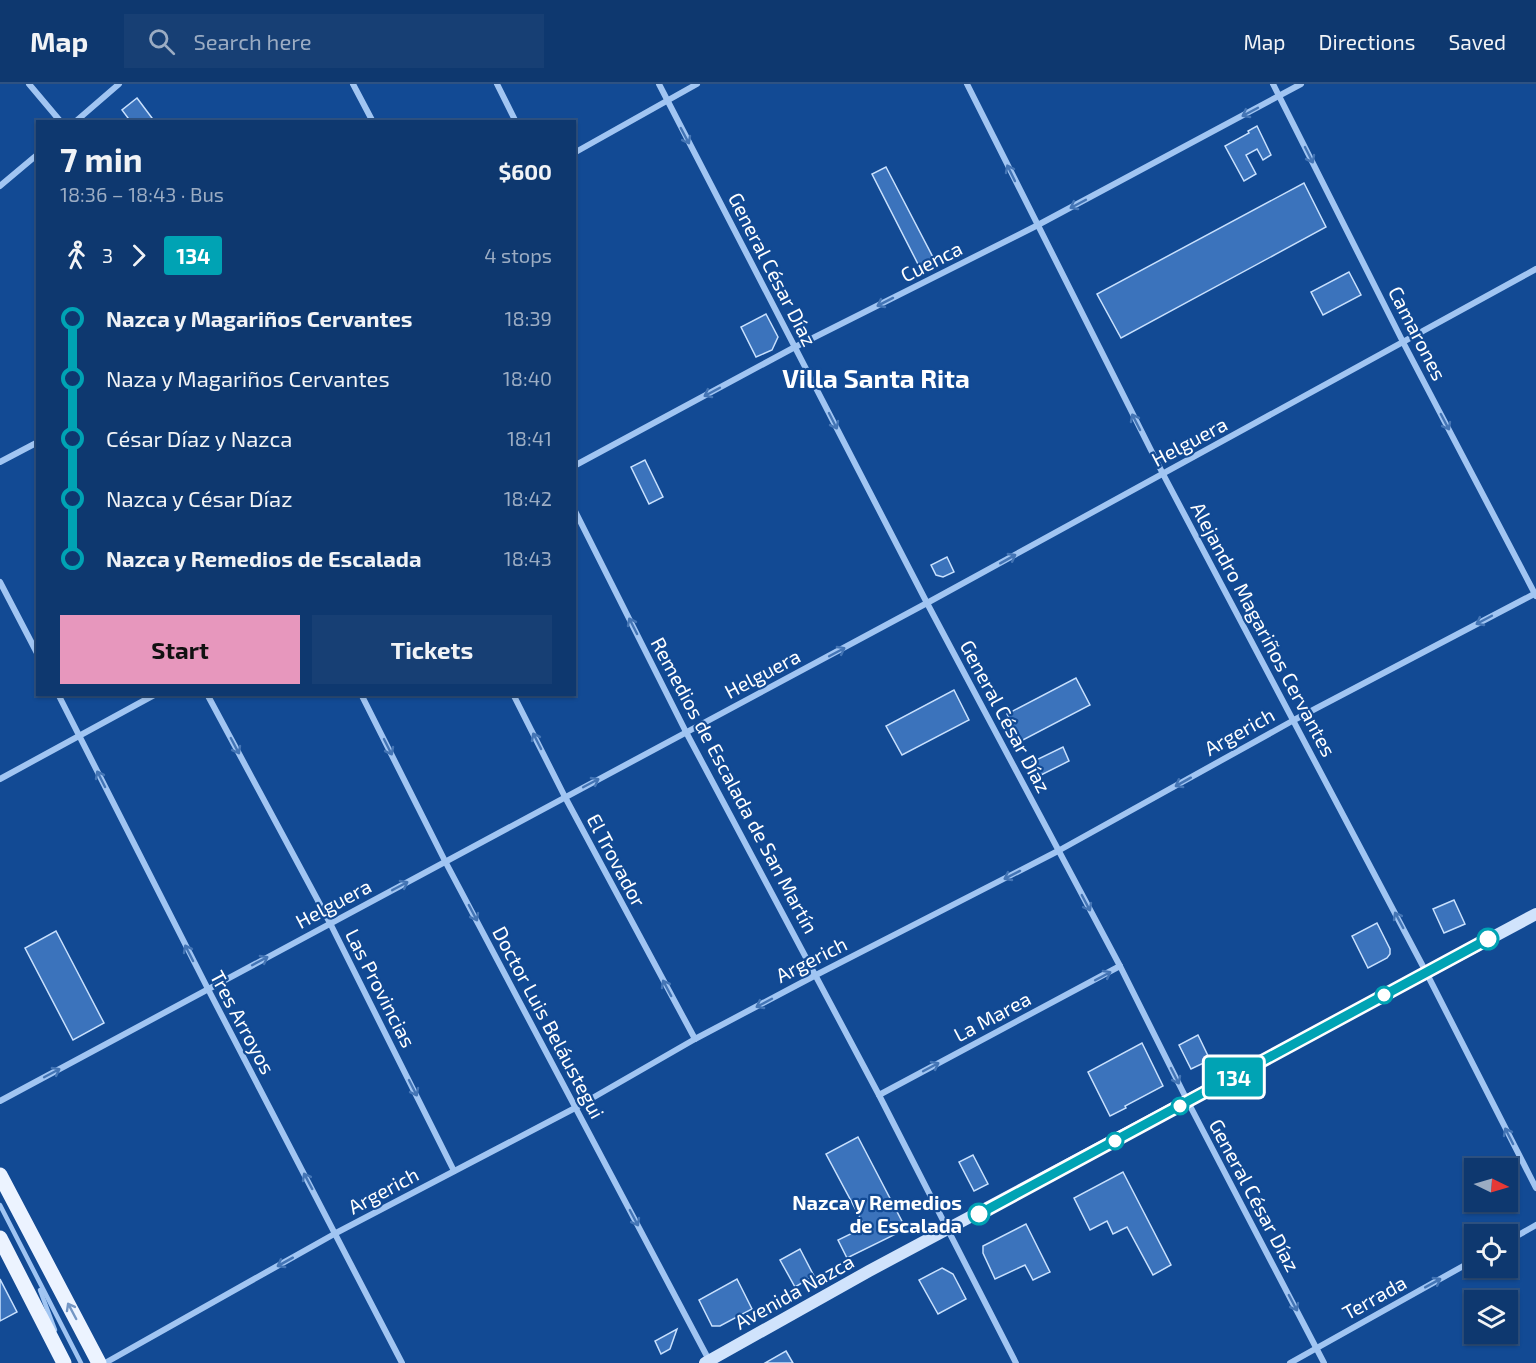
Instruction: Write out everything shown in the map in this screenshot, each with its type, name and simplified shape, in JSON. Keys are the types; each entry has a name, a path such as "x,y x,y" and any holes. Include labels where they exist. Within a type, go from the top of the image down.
{"main road":[{"name":"Avenida Nazca","path":"708,1362 948,1230 1536,914"},
{"path":"0,1175 99,1363"},
{"path":"0,1238 66,1363"}],"street":[{"path":"29,84 60,120"},
{"path":"77,120 119,84"},
{"path":"353,84 372,120"},
{"path":"497,84 515,120"},
{"name":"General César Díaz","path":"659,84 927,603 1120,966 1324,1363"},
{"path":"576,152 697,84"},
{"name":"Alejandro Magariños Cervantes","path":"967,84 1162,474 1294,720 1536,1188"},
{"name":"Camarones","path":"1273,84 1404,344 1536,594"},
{"name":"Cuenca","path":"576,465 795,347 1036,226 1301,84"},
{"path":"0,186 36,156"},
{"name":"Helguera","path":"0,1101 927,603 1404,344 1536,269"},
{"path":"0,462 36,443"},
{"name":"Remedios de Escalada de San Martín","path":"576,513 686,732 879,1095 1016,1363"},
{"path":"0,582 36,651"},
{"name":"Argerich","path":"105,1363 336,1233 575,1108 695,1039 1058,851 1294,720 1536,594"},
{"name":"Tres Arroyos","path":"59,696 402,1363"},
{"path":"0,779 152,696"},
{"name":"Las Provincias","path":"208,696 330,923 454,1171"},
{"name":"Doctor Luis Beláustegui","path":"362,696 708,1362"},
{"name":"El Trovador","path":"514,696 565,797 695,1039"},
{"name":"La Marea","path":"879,1095 1120,966"},
{"path":"1518,1235 1536,1225"},
{"name":"Terrada","path":"1290,1363 1464,1266"}],"lane":[{"path":"0,1205 81,1363"},
{"path":"33,1271 66,1363"}],"building":[{"path":"137,98 154,120 130,120 122,110"},
{"path":"1257,126 1271,155 1263,160 1257,149 1246,155 1256,174 1244,181 1225,146"},
{"path":"886,167 936,263 921,270 872,174"},
{"path":"1304,183 1326,227 1121,338 1097,294"},
{"path":"1349,272 1361,295 1323,315 1311,292"},
{"path":"766,314 778,337 772,350 756,357 741,327"},
{"path":"645,460 663,497 649,504 631,467"},
{"path":"947,557 954,572 943,577 936,575 931,565"},
{"path":"1076,678 1090,705 1021,741 1007,714"},
{"path":"954,690 969,720 902,755 886,726"},
{"path":"1063,747 1069,761 1039,776 1032,762"},
{"path":"1454,900 1465,924 1444,933 1433,909"},
{"path":"1377,923 1390,949 1390,954 1368,968 1352,936"},
{"path":"56,931 104,1023 73,1040 25,948"},
{"path":"1198,1035 1210,1060 1191,1069 1179,1045"},
{"path":"1142,1043 1163,1086 1110,1116 1088,1072"},
{"path":"858,1137 906,1229 847,1258 838,1240 865,1227 826,1154"},
{"path":"973,1155 988,1184 974,1191 959,1162"},
{"path":"1123,1172 1171,1265 1153,1275 1127,1227 1113,1234 1107,1221 1090,1230 1074,1198"},
{"path":"1026,1224 1050,1272 1033,1280 1025,1265 995,1279 983,1253 983,1246"},
{"path":"800,1249 814,1276 795,1287 780,1260"},
{"path":"942,1268 953,1274 966,1299 938,1314 919,1280"},
{"path":"0,1279 17,1312 0,1321"},
{"path":"737,1279 752,1309 720,1326 712,1326 699,1300"},
{"path":"677,1329 670,1349 661,1354 655,1341"},
{"path":"786,1351 793,1363 765,1363"}],"bus line":[{"name":"134","path":"979,1214 1488,939"}],"place":[{"name":"Nazca y Remedios de Escalada","path":"979,1214"}],"district":[{"name":"Villa Santa Rita","path":"876,377"}]}
